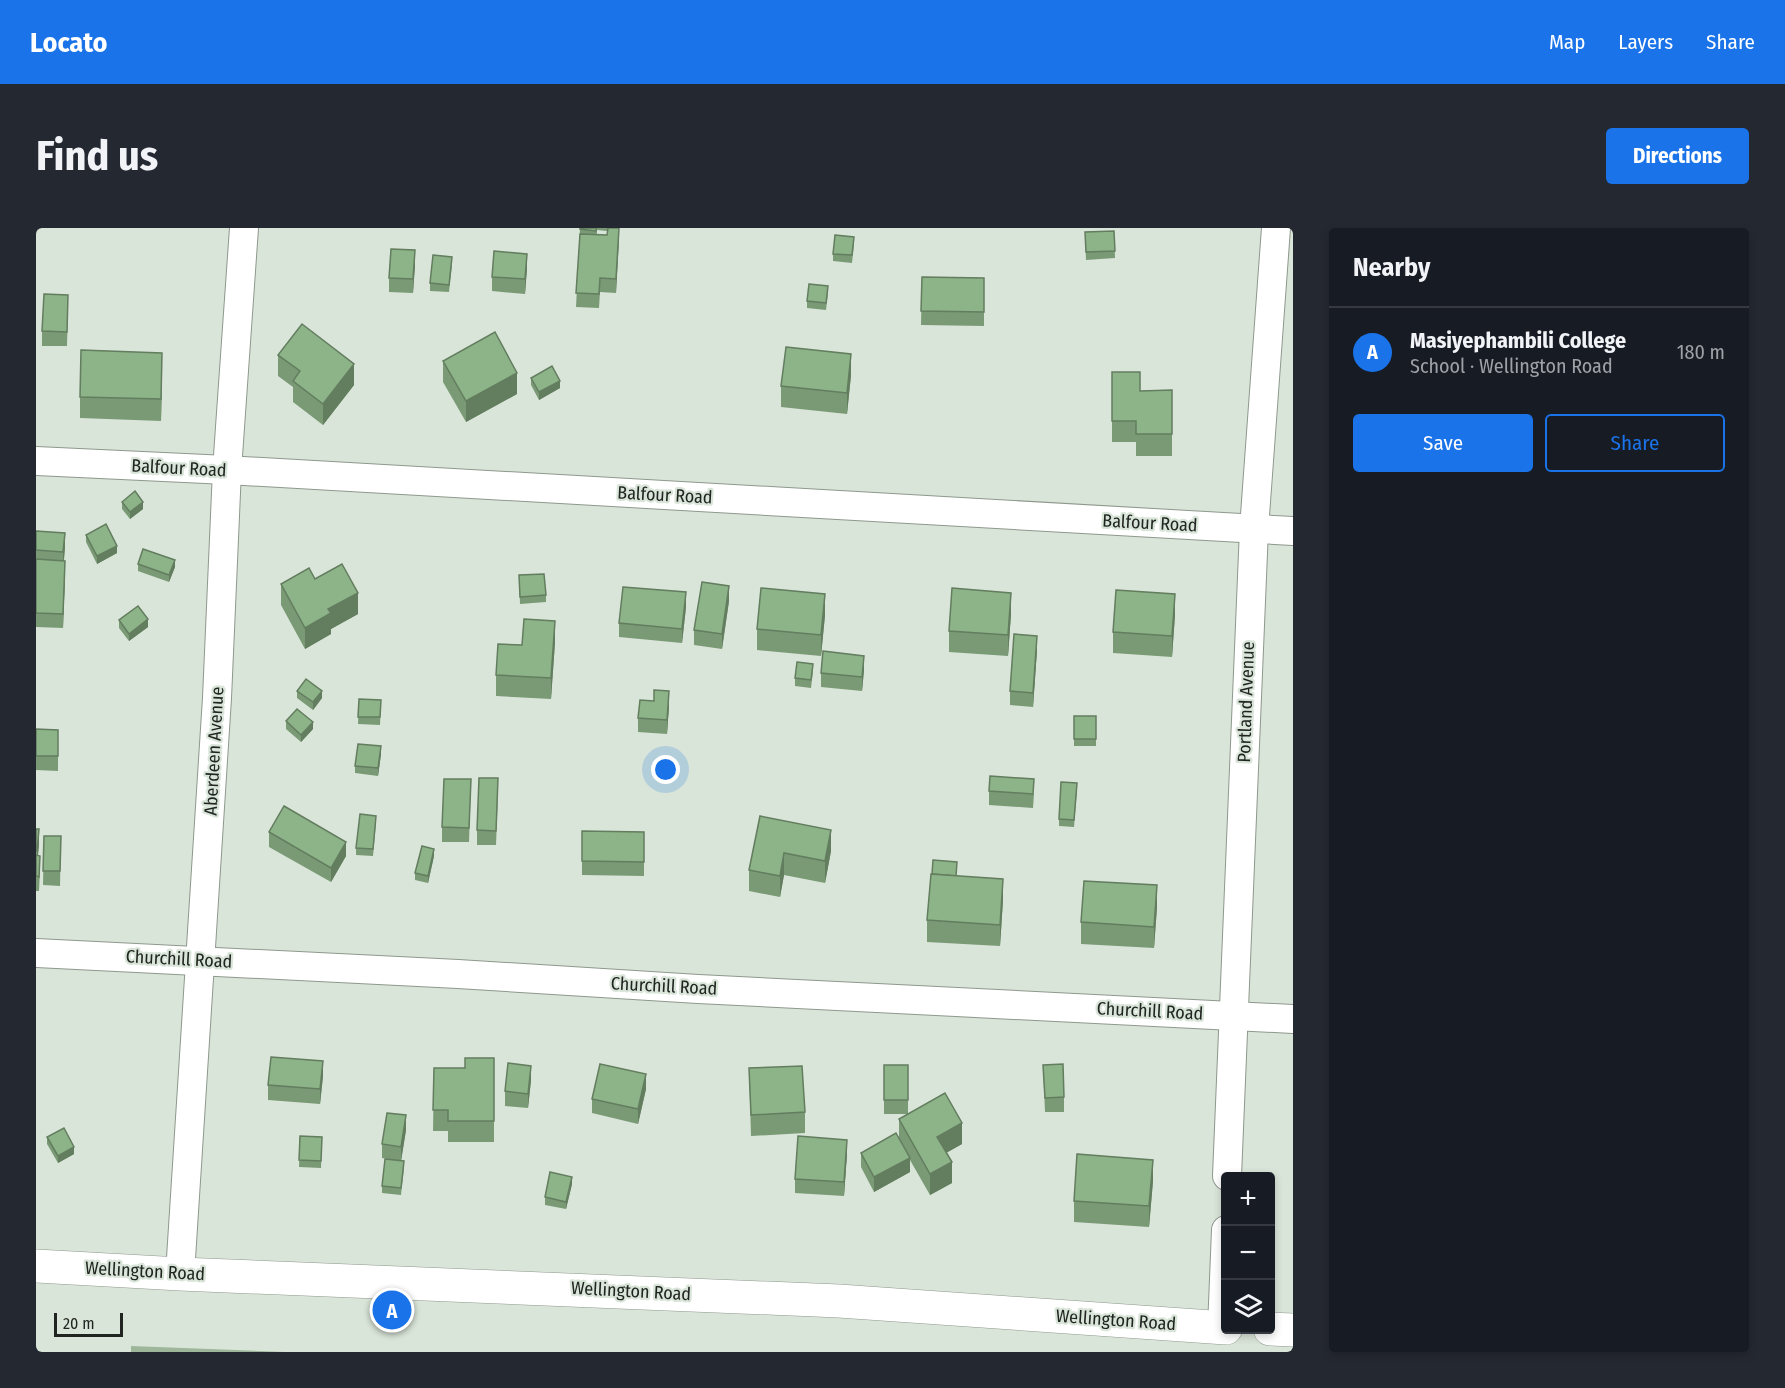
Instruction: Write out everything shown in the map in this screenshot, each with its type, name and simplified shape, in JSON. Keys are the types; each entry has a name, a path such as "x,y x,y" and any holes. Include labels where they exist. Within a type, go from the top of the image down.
{"main road":[{"name":"Wellington Road","path":"36,1266 839,1301 1221,1328"},
{"path":"1275,1329 1293,1330"}],"street":[{"name":"Aberdeen Avenue","path":"180,1274 218,698 227,470 244,228"},
{"name":"Portland Avenue","path":"1227,1172 1254,529 1276,228"},
{"name":"Balfour Road","path":"36,461 1293,531"},
{"name":"Churchill Road","path":"36,953 1293,1019"}],"green space":[{"path":"131,1346 285,1352 131,1352"}],"building":[{"path":"596,228 596,231 580,229"},
{"path":"608,228 619,228 616,279 600,278 599,294 576,293 580,234 607,235"},
{"path":"1114,231 1115,251 1086,252 1085,232"},
{"path":"835,235 854,237 852,255 833,254"},
{"path":"391,249 415,250 413,279 389,278"},
{"path":"494,251 527,254 525,279 492,277"},
{"path":"433,255 452,257 449,285 430,283"},
{"path":"922,277 984,278 984,312 921,311"},
{"path":"809,284 828,286 826,303 807,301"},
{"path":"44,294 68,295 67,332 42,331"},
{"path":"302,324 354,364 323,404 293,381 300,371 278,355"},
{"path":"495,332 517,373 466,401 443,361"},
{"path":"786,347 851,354 847,393 781,386"},
{"path":"81,350 162,353 161,399 80,397"},
{"path":"552,366 560,381 539,392 531,378"},
{"path":"1112,372 1140,372 1140,391 1172,390 1172,434 1136,434 1136,421 1112,421"},
{"path":"135,491 143,502 130,512 122,502"},
{"path":"106,524 117,546 97,556 86,535"},
{"path":"36,531 65,533 63,552 36,550"},
{"path":"143,549 175,560 169,575 138,564"},
{"path":"36,559 65,561 63,614 36,613"},
{"path":"342,564 358,593 328,609 331,613 305,628 281,584 309,568 315,579"},
{"path":"544,574 546,595 520,597 519,575"},
{"path":"702,582 729,586 722,634 694,630"},
{"path":"623,587 686,592 682,629 619,623"},
{"path":"761,588 825,594 821,635 757,629"},
{"path":"952,588 1011,593 1008,635 949,631"},
{"path":"1116,590 1175,594 1172,636 1113,632"},
{"path":"138,606 148,619 129,634 119,620"},
{"path":"524,619 555,621 551,678 496,675 498,644 522,645"},
{"path":"1014,634 1037,636 1033,693 1010,691"},
{"path":"823,651 864,656 862,677 821,673"},
{"path":"797,662 813,664 811,680 795,678"},
{"path":"306,679 322,691 313,702 297,691"},
{"path":"654,690 669,691 667,720 638,718 640,700 654,701"},
{"path":"359,699 381,700 380,717 358,717"},
{"path":"297,709 313,722 301,735 286,721"},
{"path":"1074,716 1096,716 1096,739 1074,739"},
{"path":"36,729 58,730 58,756 36,756"},
{"path":"358,744 381,746 378,768 355,766"},
{"path":"990,776 1034,779 1033,794 989,791"},
{"path":"479,778 498,778 496,831 477,830"},
{"path":"444,779 471,779 469,828 442,827"},
{"path":"1061,782 1077,783 1074,820 1059,819"},
{"path":"284,806 346,842 331,868 269,832"},
{"path":"360,814 376,816 373,849 356,848"},
{"path":"760,816 831,830 825,861 784,853 780,876 749,870"},
{"path":"36,829 39,829 37,851 36,851"},
{"path":"582,831 644,832 644,862 582,861"},
{"path":"44,836 61,836 60,871 43,871"},
{"path":"422,846 434,849 428,876 415,873"},
{"path":"36,855 40,856 39,877 36,876"},
{"path":"933,860 957,862 956,876 932,874"},
{"path":"931,874 1003,879 1000,925 927,920"},
{"path":"1084,881 1157,885 1154,927 1081,922"},
{"path":"271,1057 323,1061 320,1089 268,1085"},
{"path":"465,1058 494,1058 494,1121 448,1121 448,1110 433,1110 434,1068 465,1068"},
{"path":"508,1063 531,1066 528,1094 505,1091"},
{"path":"600,1064 646,1074 638,1109 592,1099"},
{"path":"1063,1064 1064,1097 1045,1098 1043,1065"},
{"path":"884,1065 908,1065 908,1100 884,1100"},
{"path":"802,1066 805,1112 751,1115 749,1068"},
{"path":"945,1093 962,1123 937,1137 952,1162 930,1174 899,1119"},
{"path":"387,1113 406,1115 401,1147 382,1144"},
{"path":"64,1128 74,1147 58,1156 47,1137"},
{"path":"896,1133 910,1158 874,1177 861,1153"},
{"path":"300,1136 322,1137 321,1161 299,1160"},
{"path":"798,1136 847,1140 844,1182 795,1179"},
{"path":"1077,1154 1153,1160 1149,1206 1074,1201"},
{"path":"385,1159 404,1161 401,1188 382,1186"},
{"path":"550,1172 572,1177 566,1202 545,1197"}],"place":[{"name":"Masiyephambili College","path":"392,1310"}]}
